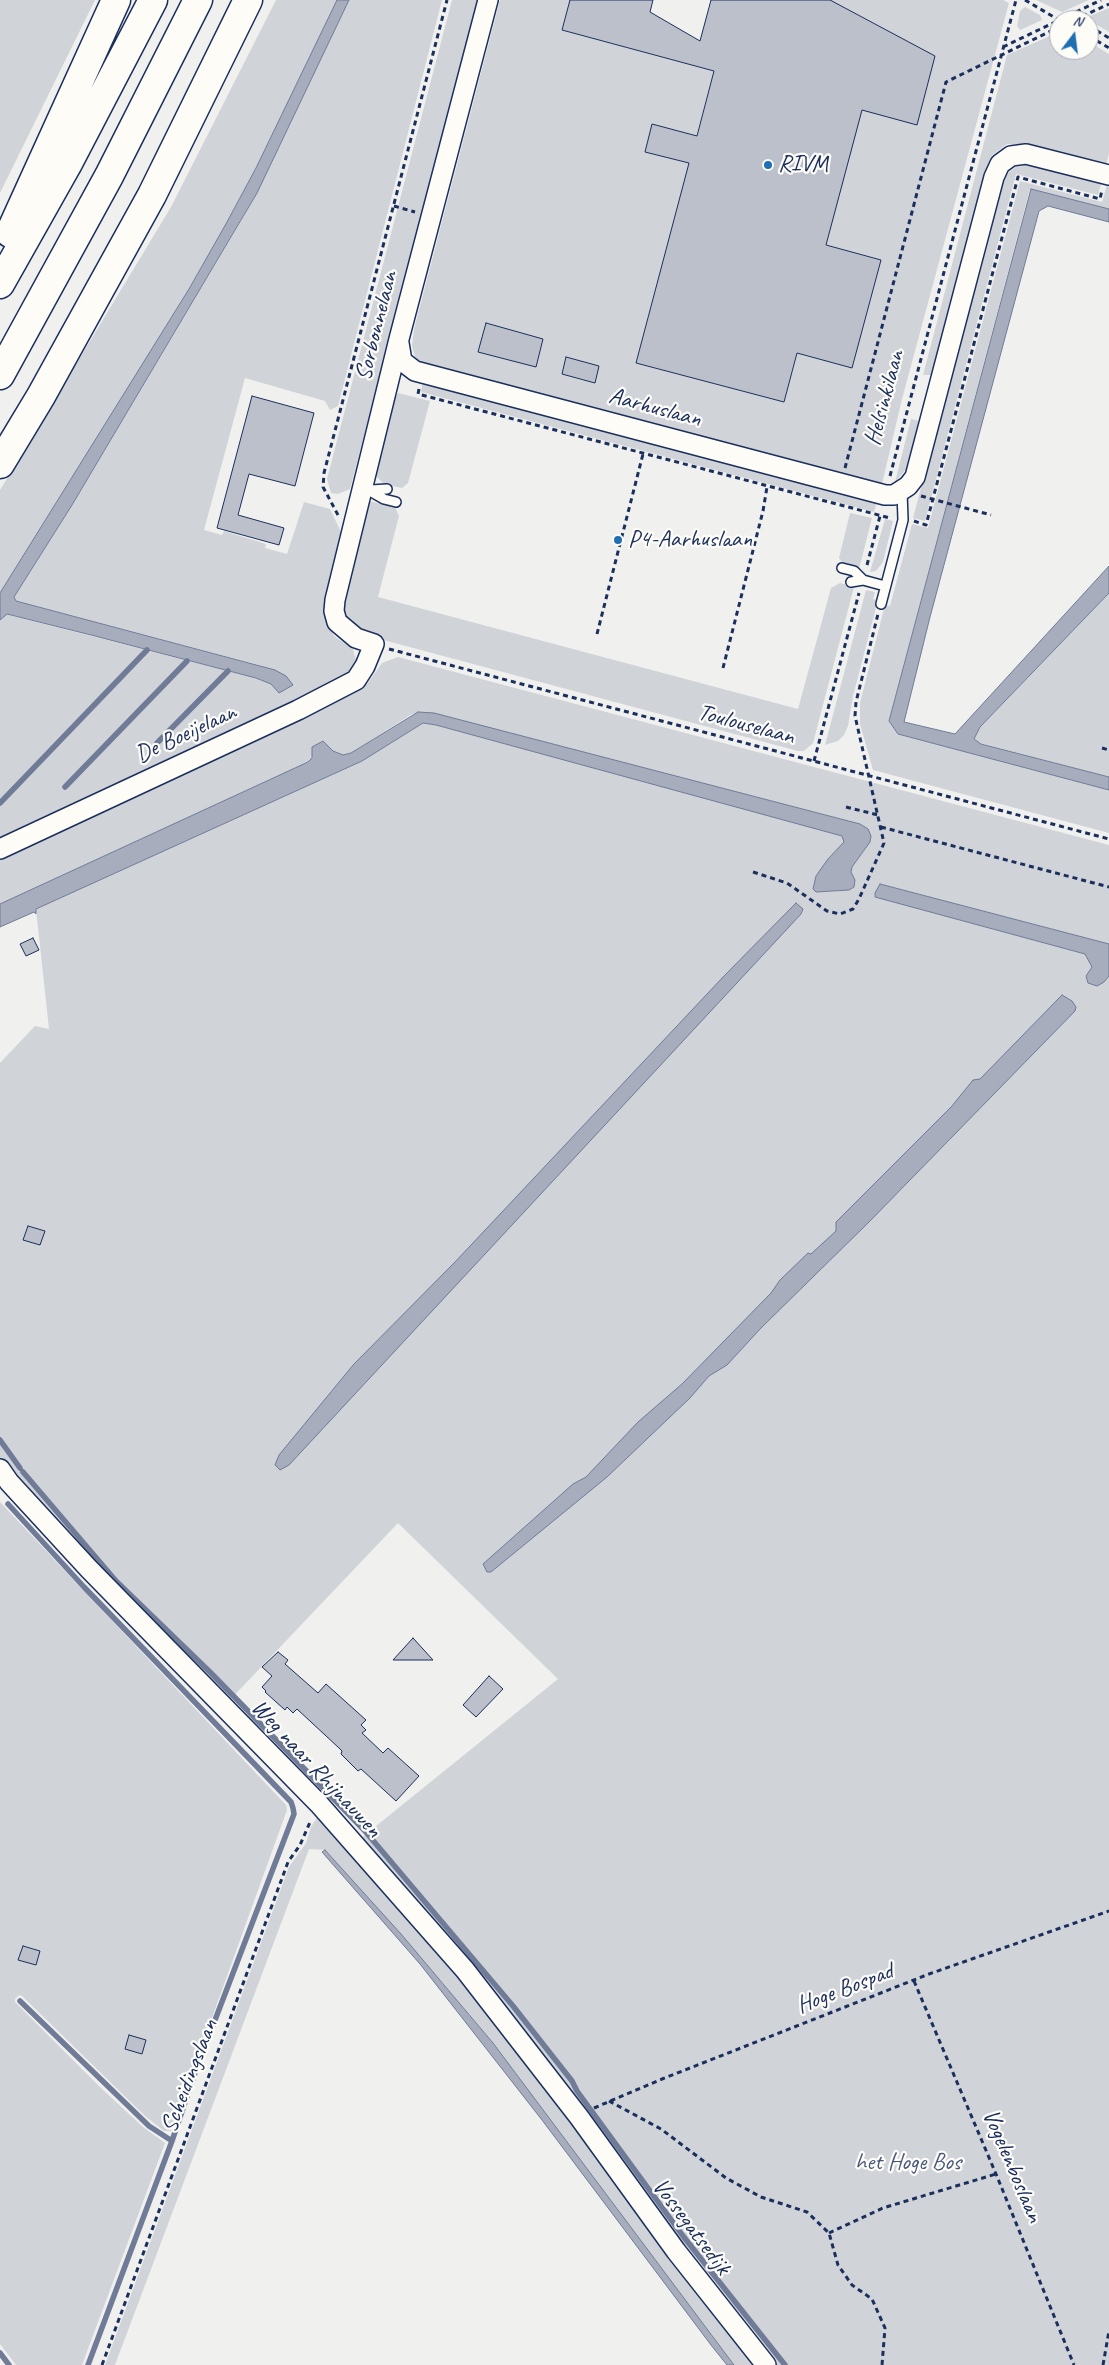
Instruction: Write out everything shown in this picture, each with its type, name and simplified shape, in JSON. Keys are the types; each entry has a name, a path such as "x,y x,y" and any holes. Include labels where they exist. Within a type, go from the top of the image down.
{"highway":[{"path":"0,256 116,0"},
{"path":"0,284 67,165 153,0"},
{"path":"0,375 109,176 198,0"},
{"path":"0,464 41,396 152,195 248,0"}],"street":[{"name":"Sorbonnelaan","path":"374,644 356,638 345,631 337,622 334,611 338,585 350,538 367,488 399,339 488,0"},
{"name":"Helsinkilaan","path":"901,488 994,177 1000,164 1011,156 1026,154 1108,175"},
{"name":"Aarhuslaan","path":"399,339 399,352 402,361 408,367 423,374 901,488"},
{"name":"De Boeijelaan","path":"0,850 298,710 356,680 365,666 374,644"},
{"name":"Weg naar Rhijnauwen","path":"3,1480 319,1804 465,1970 579,2117"},
{"name":"Vossegatsedijk","path":"579,2117 676,2251 766,2365"}],"lane":[{"path":"367,488 386,489"},
{"path":"367,488 384,499 396,502"},
{"name":"Helsinkilaan","path":"881,604 903,520 901,488"},
{"path":"842,568 854,571 863,580"},
{"path":"851,582 863,580 885,586"}],"path":[{"path":"350,538 323,487 324,473 447,0"},
{"name":"Helsinkilaan","path":"814,761 880,516 901,488 1000,56 1016,0"},
{"path":"1025,0 1049,14"},
{"path":"1080,10 1101,0"},
{"path":"1097,10 1109,4"},
{"path":"1002,48 1049,25"},
{"path":"843,474 946,82 1049,32"},
{"path":"423,374 418,394 767,487 880,516 926,525 1018,177 1100,199 1108,175"},
{"path":"597,634 643,454"},
{"path":"723,668 763,511 767,487"},
{"path":"946,503 991,515"},
{"path":"753,872 787,883 827,911 840,914 848,913 859,899 884,848 882,828 855,723 854,709 881,604"},
{"name":"Toulouselaan","path":"374,644 1109,839"},
{"path":"1102,748 1109,750"},
{"path":"846,807 878,815"},
{"path":"882,828 1109,887"},
{"name":"Scheidingslaan","path":"102,2365 288,1862 300,1845 319,1804"},
{"name":"Hoge Bospad","path":"596,2107 914,1981 1015,1943 1109,1911"},
{"name":"Vogelenboslaan","path":"914,1981 1074,2365"},
{"path":"608,2101 661,2128 726,2178 761,2196 807,2212 829,2233 838,2265 852,2285 872,2298 886,2328 882,2365"},
{"path":"829,2233 883,2208 996,2174"},
{"path":"1103,2365 1109,2331"}],"green space":[{"path":"0,0 95,0 0,193"},
{"path":"276,0 337,0 256,168 189,289 0,593 0,490 171,207"},
{"path":"349,0 442,0 338,406 330,410 325,401 245,378 204,530 222,535 224,531 266,544 265,548 287,554 304,502 330,509 342,534 325,619 334,636 353,649 356,661 350,672 342,679 0,843 0,620 5,614 256,678 272,684 279,693 262,666 16,601 14,597 72,505 257,193"},
{"path":"452,0 478,0 350,489 338,494 331,493 327,479"},
{"path":"500,0 570,0 562,30 714,71 636,363 784,402 797,353 852,367 881,260 826,245 830,0 1003,0 1009,3 902,399 882,484 423,364 415,357 412,346 414,329"},
{"path":"1036,0 1089,0 1066,10 1058,10"},
{"path":"1025,7 1040,15 1042,20 1020,30 1017,26 1020,11"},
{"path":"1109,8 1109,32 1099,26 1099,12"},
{"path":"1049,36 1049,60 1099,60 1099,48 1109,54 1109,153 1106,166 1021,144 1007,144 992,155 933,375 923,375 1007,55"},
{"path":"1030,165 1101,184 1098,195 1016,174 925,521 913,518 1002,183 1008,173 1016,167"},
{"path":"1020,181 1102,202 1107,185 1109,186 1109,209 1030,189 889,721 898,734 1109,790 1109,833 873,770 860,724 860,703 885,605 890,606 912,524 928,528"},
{"path":"423,382 877,502 874,512 421,392"},
{"path":"398,393 430,401 408,483 402,488 384,484 375,475 394,399"},
{"path":"911,419 919,421 907,468 895,482"},
{"path":"368,501 395,507 399,516 378,597 798,709 831,588 840,583 854,587 813,743 804,751 798,751 361,634 348,625 341,605"},
{"path":"850,513 872,518 859,569 843,564 839,558"},
{"path":"885,519 893,521 883,562 876,571 870,572"},
{"path":"866,590 875,592 873,599 878,600 853,696 848,726 844,735 838,741 825,745"},
{"path":"1109,593 1109,777 976,742 974,735 980,727"},
{"name":"het Hoge Bos","path":"398,657 1109,845 1109,944 880,884 874,896 1085,954 1092,967 1086,976 1104,982 1109,976 1109,2365 768,2365 360,1839 558,1679 398,1523 227,1703 0,1461 0,1063 35,1026 49,1029 36,909 362,761 423,723 835,833 842,836 844,842 824,892 849,890 853,887 855,880 851,872 852,867 866,848 853,822 425,712 412,714 351,753 343,755 333,751 322,741 313,751 308,762 0,904 0,856 367,684 382,663"},
{"path":"0,1502 286,1805 287,1810 171,2131 164,2131 145,2116 22,1996 19,1995 15,1999 15,2002 101,2088 143,2127 165,2143 82,2365 16,2365 0,2344"},
{"path":"318,1816 484,2001 756,2365 734,2365 493,2043 442,1982 325,1850 309,1849 115,2365 105,2365 289,1867 306,1843 311,1827"}],"water":[{"path":"337,0 349,0 257,193 72,505 14,597 16,601 275,670 286,676 293,685 279,693 271,684 256,678 7,614 0,620 0,593 189,289 256,168"},
{"path":"1031,189 1109,209 1109,222 1048,206 1039,211 930,617 904,722 955,734 1109,566 1109,593 980,727 974,739 981,744 1109,777 1109,790 898,734 889,721"},
{"path":"418,712 434,713 860,824 868,829 871,836 870,842 852,867 851,872 855,880 854,887 849,890 816,892 813,889 816,876 828,859 844,842 842,836 423,723 362,761 36,909 36,914 34,912 0,927 0,904 308,762 312,758 312,747 323,741 333,751 343,755 351,753"},
{"path":"880,884 1109,944 1109,976 1097,986 1088,983 1086,976 1092,967 1085,954 875,897"},
{"path":"796,903 803,909 801,914 289,1465 280,1470 275,1465 279,1455 354,1364 455,1262 724,976"},
{"path":"1062,995 1072,1001 1076,1007 1075,1011 869,1222 761,1328 727,1365 709,1376 690,1398 607,1477 491,1572 487,1572 483,1564 573,1484 586,1477 638,1422 682,1384 771,1293 780,1280 808,1253 811,1254 836,1231 836,1222 952,1106 973,1080 980,1079"},
{"path":"325,1850 401,1934 493,2043 734,2365 727,2365 711,2345 542,2120 420,1964 322,1852"}],"building":[{"name":"RIVM","path":"570,0 653,0 650,12 700,41 711,0 830,0 935,56 917,125 862,110 826,245 881,260 852,368 797,353 784,402 636,363 689,163 645,152 652,124 697,136 714,71 562,30"},
{"path":"486,323 543,339 536,367 478,352"},
{"path":"566,357 599,366 595,383 562,374"},
{"path":"252,396 314,413 295,486 249,474 238,515 284,528 279,545 217,528"},
{"path":"33,938 39,950 26,956 20,944"},
{"path":"28,1226 45,1231 40,1245 23,1240"},
{"path":"413,1638 433,1660 393,1660"},
{"path":"278,1652 288,1660 285,1664 318,1693 326,1684 366,1720 361,1725 366,1730 362,1733 383,1753 388,1748 419,1776 396,1801 361,1769 358,1771 341,1754 342,1751 297,1709 293,1713 287,1707 285,1710 265,1692 262,1687 272,1676 262,1667"},
{"path":"489,1676 503,1689 476,1717 463,1705"},
{"path":"23,1946 40,1951 36,1965 18,1960"},
{"path":"129,2035 146,2040 142,2054 125,2049"}],"waterway":[{"path":"0,803 147,650"},
{"path":"65,787 187,661"},
{"path":"157,743 228,671"},
{"path":"0,1440 20,1468"},
{"path":"23,1472 116,1581 211,1673 365,1831 513,2006 572,2081 577,2091 683,2236 785,2365"},
{"path":"8,1504 84,1587 291,1802 294,1814 197,2067 172,2141 88,2365"},
{"path":"20,2001 149,2126 172,2141"},
{"path":"0,2353 9,2365"}],"place":[{"name":"RIVM","path":"768,165"},
{"name":"P4-Aarhuslaan","path":"618,540"}]}
